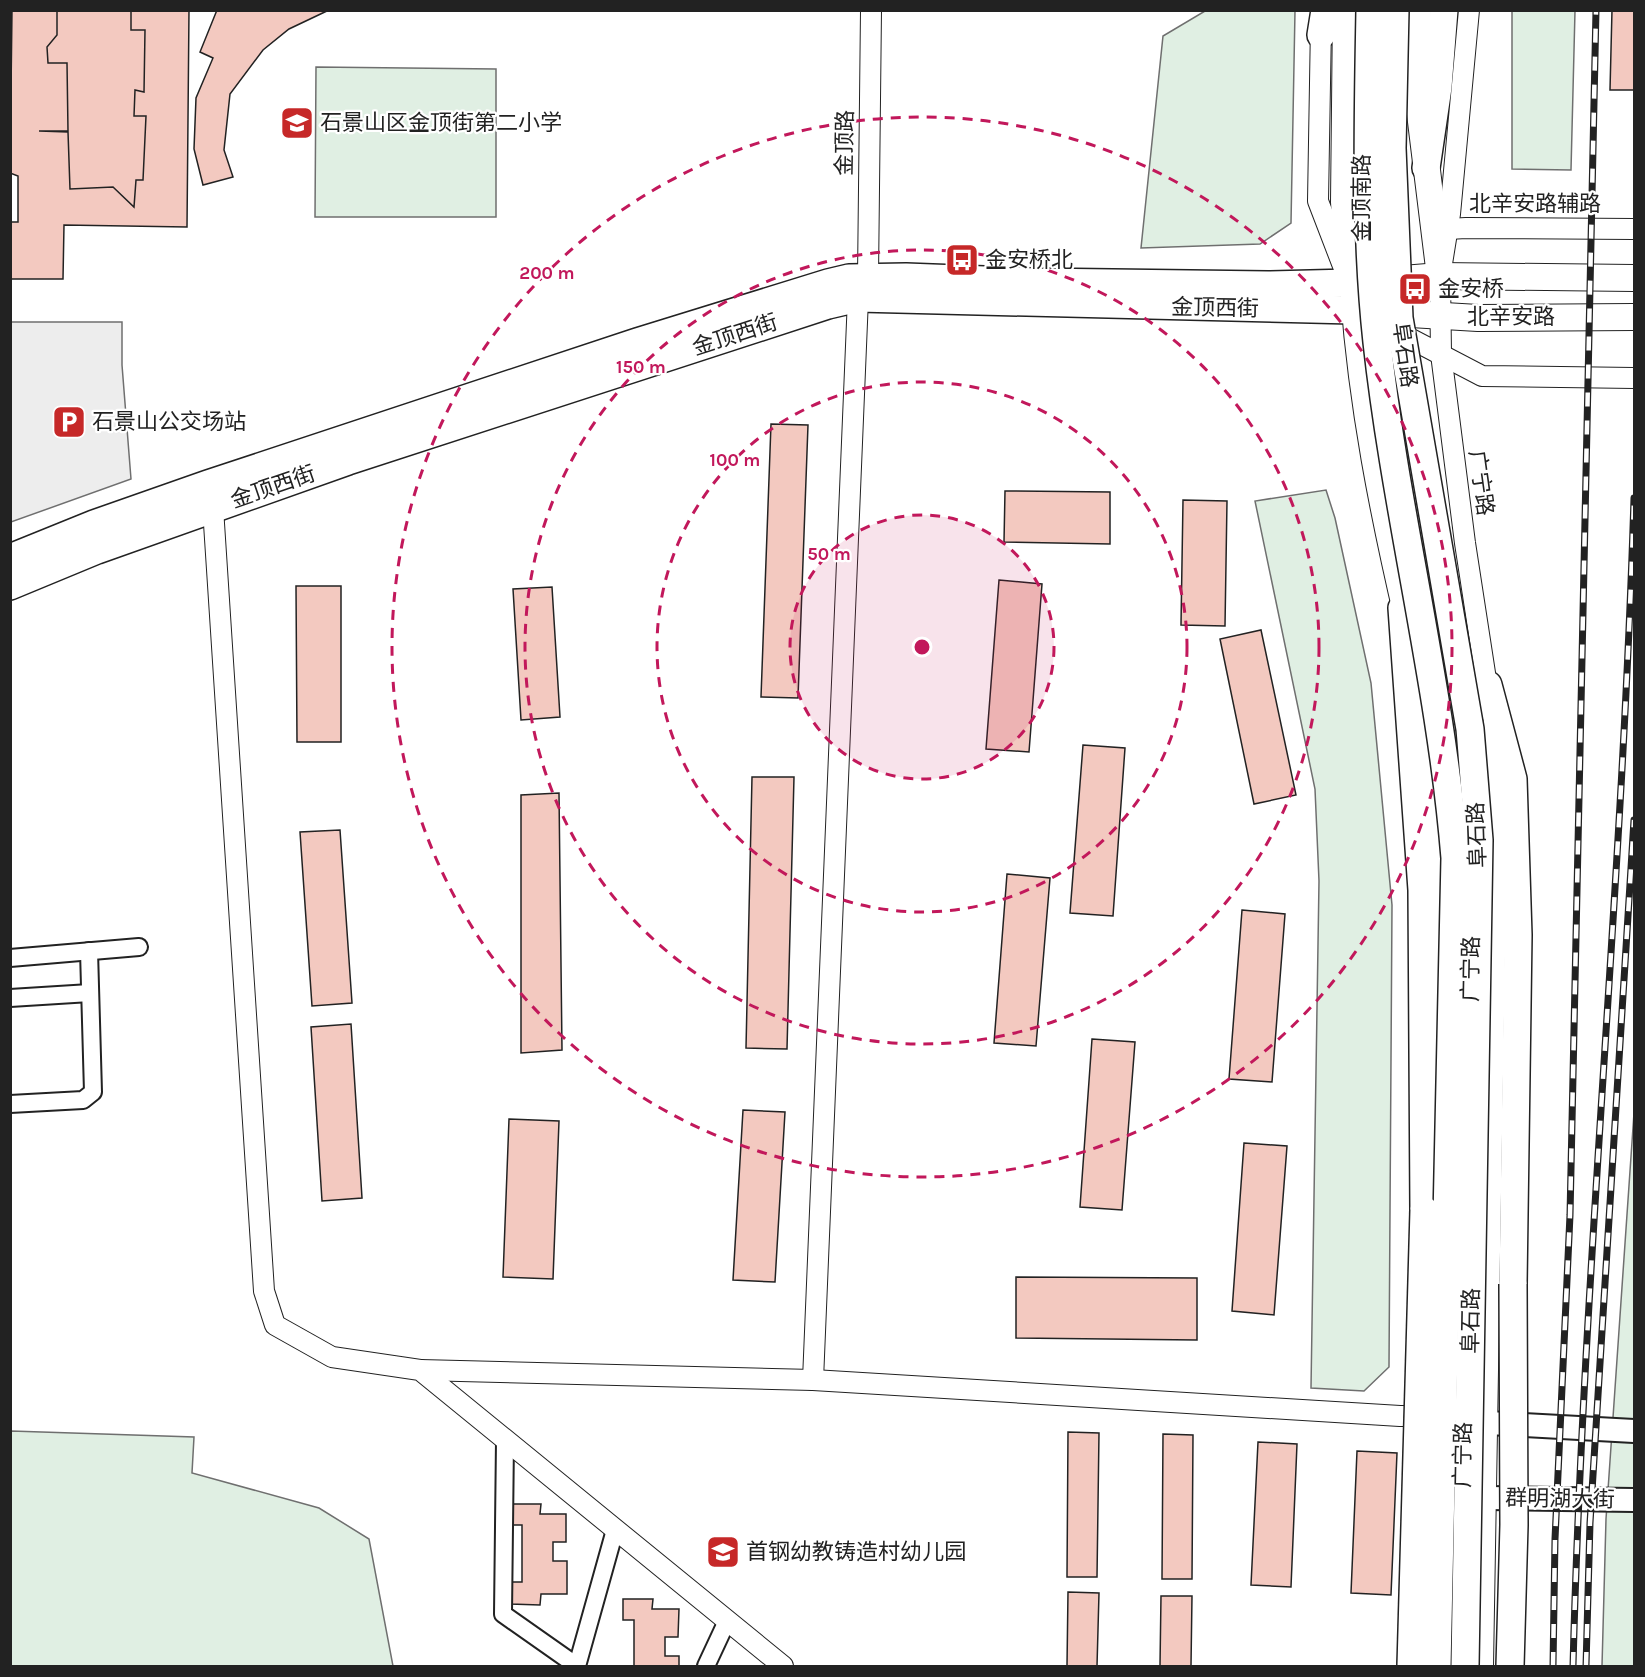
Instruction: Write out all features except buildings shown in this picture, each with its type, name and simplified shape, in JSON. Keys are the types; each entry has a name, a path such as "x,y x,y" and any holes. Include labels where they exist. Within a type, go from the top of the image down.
{"highway":[{"name":"阜石路","path":"1370,10 1369,222 1377,343 1387,417 1449,788 1455,858 1437,1666"},
{"name":"阜石路","path":"1395,10 1392,148 1399,318 1470,729 1479,840 1465,1666"},
{"path":"1426,168 1438,87 1444,10"},
{"name":"金顶西街","path":"10,558 94,524 208,484 636,342 828,283 863,288 1352,310"},
{"name":"金顶西街","path":"10,586 213,508 812,309 863,288 1350,283"},
{"path":"1402,608 1422,890 1424,1210 1411,1666"},
{"path":"1488,685 1513,779 1518,935 1513,1284 1515,1525 1510,1666"}],"main road":[{"path":"1418,10 1417,89 1426,168 1442,232 1440,276"},
{"name":"金顶南路","path":"1338,16 1360,202 1363,256 1350,283"},
{"name":"北辛安路","path":"1350,283 1440,276 1635,278"},
{"name":"北辛安路","path":"1352,310 1441,316 1635,317"},
{"path":"1488,1423 1635,1431"},
{"name":"群明湖大街","path":"1486,1498 1635,1500"}],"street":[{"name":"金顶路","path":"813,1380 863,288 871,10"},
{"path":"1442,232 1469,10"},
{"name":"金顶南路","path":"1338,16 1318,201 1350,283"},
{"name":"北辛安路辅路","path":"1442,232 1635,229"},
{"name":"广宁路","path":"1440,276 1441,354 1465,543 1488,685 1497,838 1483,1666"},
{"name":"广宁路","path":"1350,283 1357,369 1368,438 1419,688 1431,780 1438,874 1435,1156 1420,1666"},
{"path":"1352,310 1482,376 1635,378"},
{"path":"213,508 264,1291 275,1325 332,1357 420,1370 813,1380 1388,1416 1427,1416"},
{"path":"10,958 139,947"},
{"path":"10,1104 82,1100 93,1092 89,951"},
{"path":"10,998 90,993"},
{"path":"420,1370 783,1666"},
{"path":"505,1440 502,1614 577,1666 615,1530"},
{"path":"706,1666 727,1621"}],"green space":[{"path":"1205,11 1295,11 1291,223 1260,244 1141,248 1163,36"},
{"path":"1512,11 1575,11 1571,170 1512,169"},
{"path":"316,67 496,69 496,217 315,217"},
{"path":"1326,490 1335,518 1371,683 1392,905 1389,1367 1364,1391 1311,1388 1319,881 1315,789 1255,501"},
{"path":"1634,1113 1634,1666 1602,1666 1606,1519"},
{"path":"11,1431 194,1437 192,1473 319,1508 369,1539 393,1666 11,1666"}],"shaded area":[{"name":"石景山公交场站","path":"11,322 122,322 122,365 131,479 11,522"}],"railway":[{"path":"1553,1666 1555,1539 1570,1215 1596,10"},
{"path":"1573,1666 1585,1374 1621,790 1634,498"},
{"path":"1586,1666 1590,1523 1634,820"}],"place":[{"name":"石景山区金顶街第二小学","path":"297,123"},
{"name":"金安桥北","path":"962,260"},
{"name":"金安桥","path":"1415,289"},
{"name":"石景山公交场站","path":"69,422"},
{"name":"首钢幼教铸造村幼儿园","path":"723,1552"}]}
